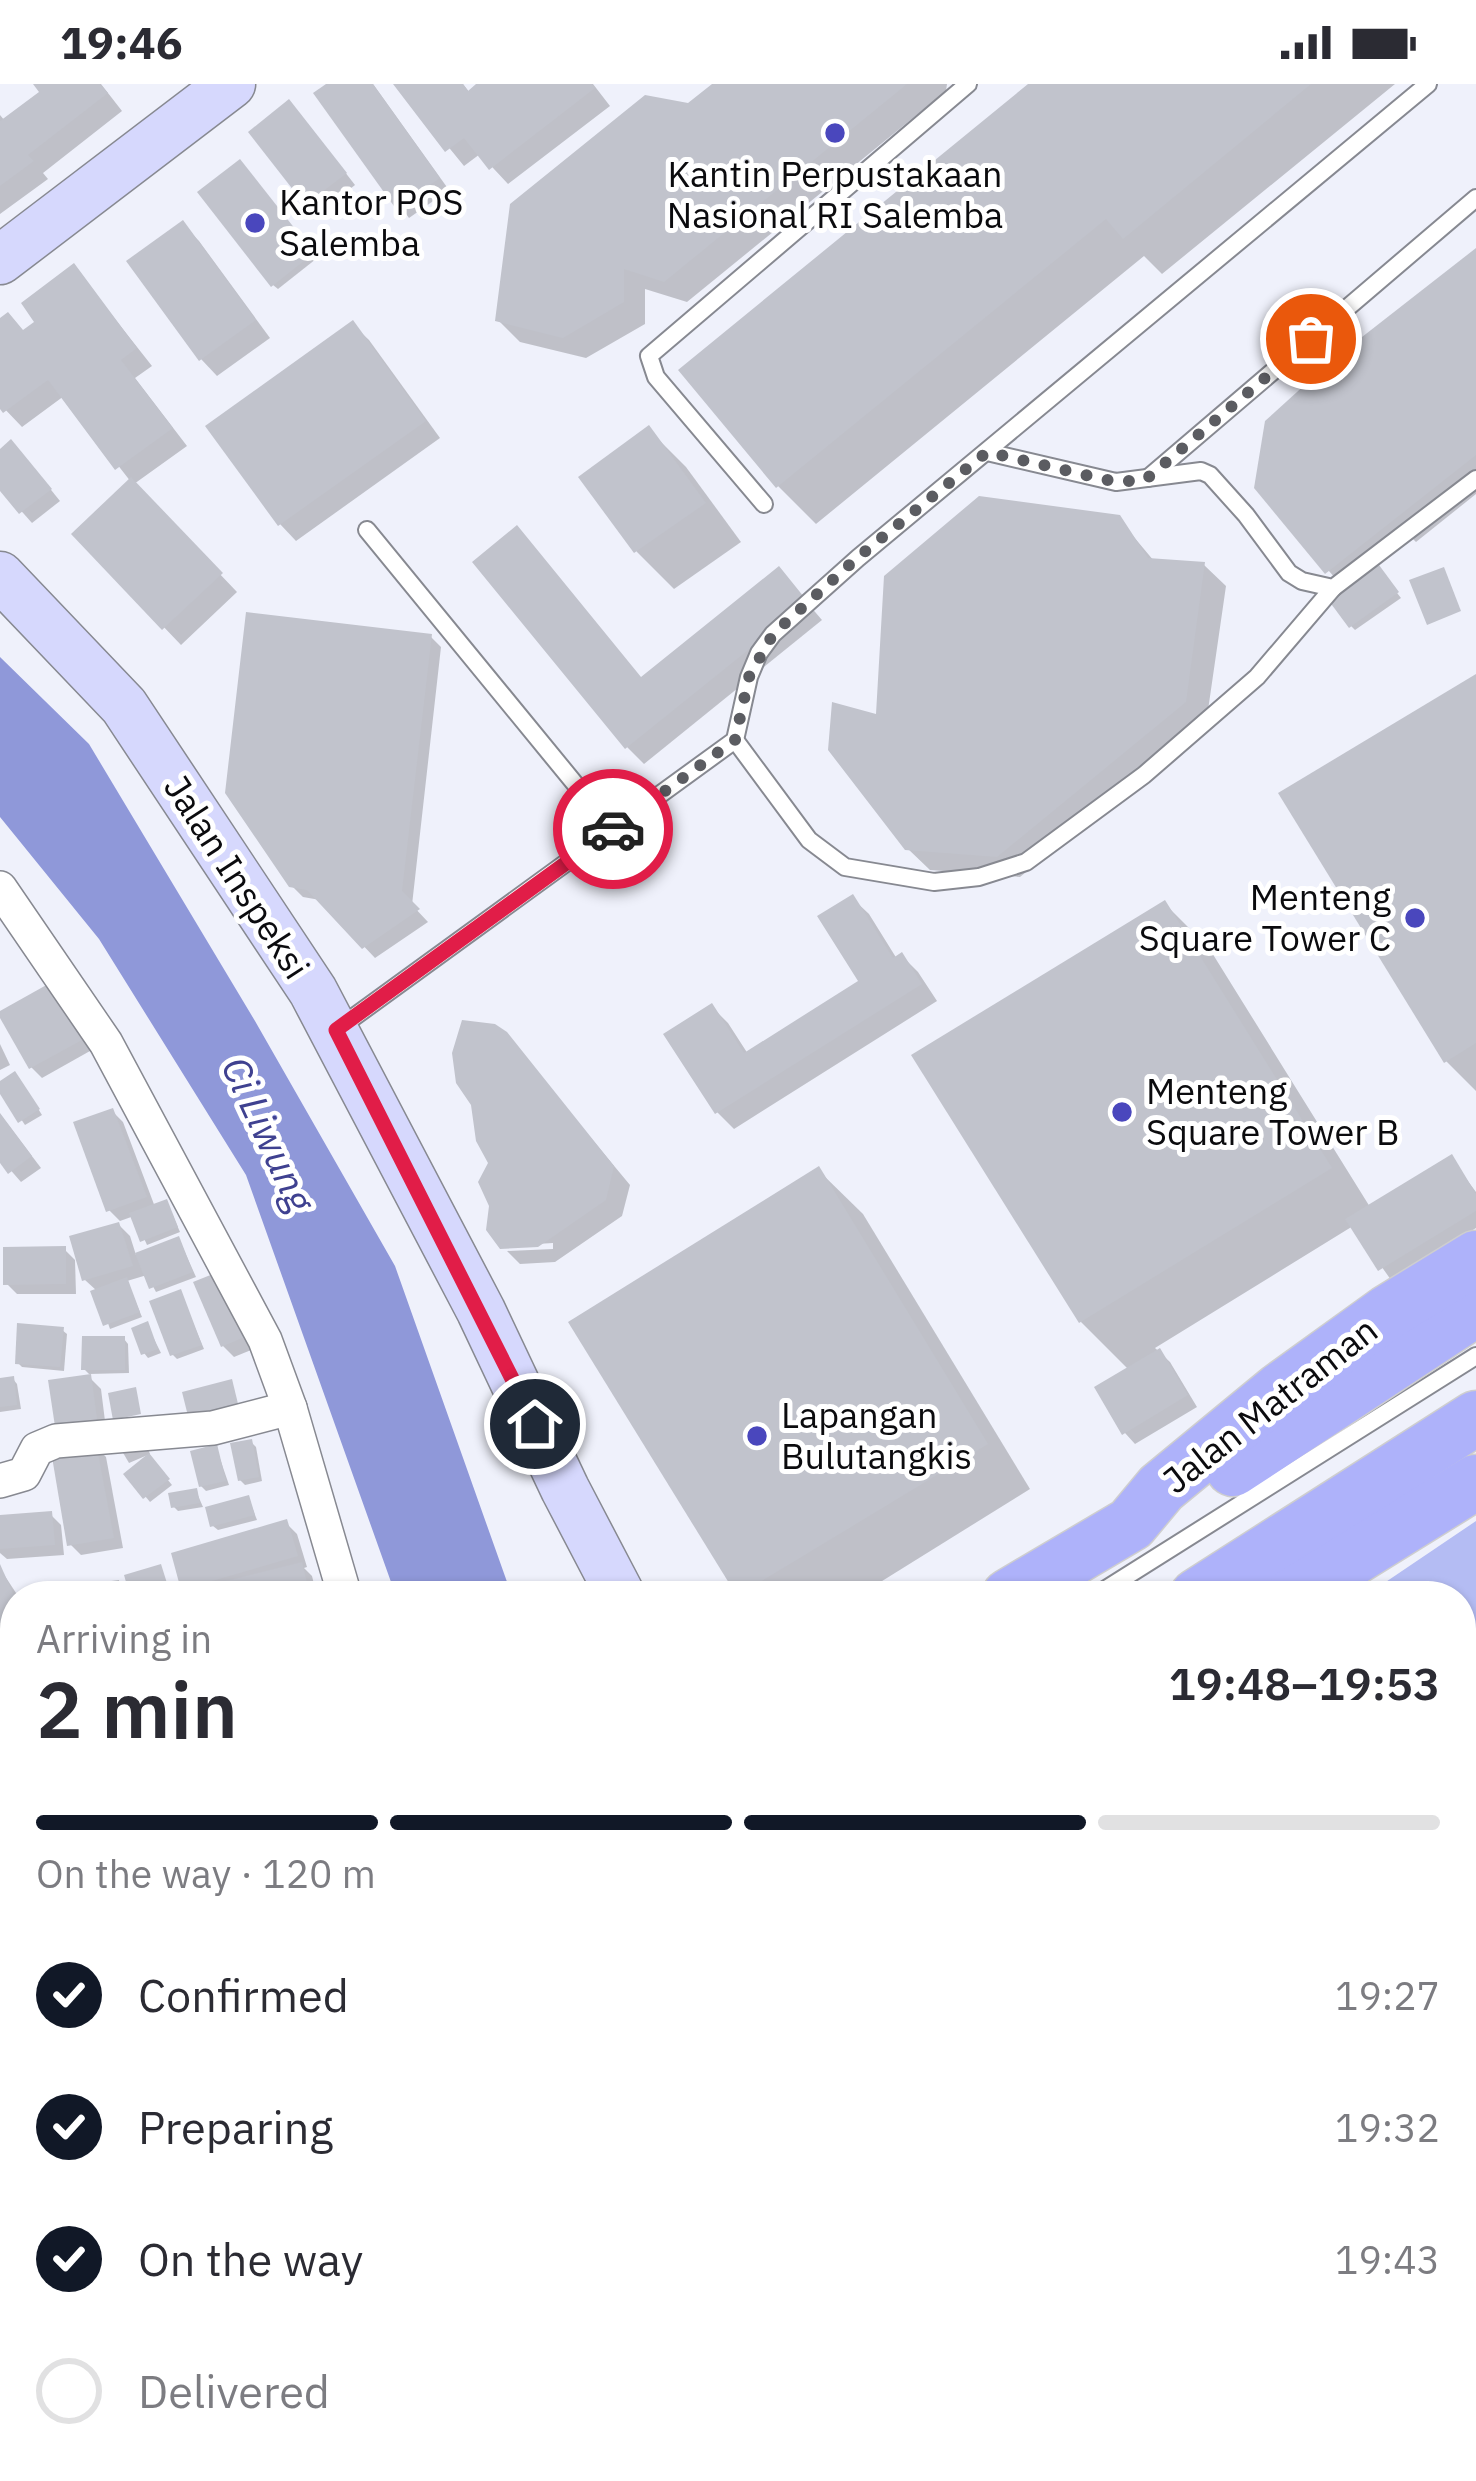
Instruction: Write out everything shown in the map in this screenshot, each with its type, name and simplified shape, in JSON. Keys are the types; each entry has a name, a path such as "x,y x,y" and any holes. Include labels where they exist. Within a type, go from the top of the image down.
{"main road":[{"name":"Jalan Matraman","path":"1034,1581 1131,1523 1161,1488 1280,1390 1388,1312 1476,1258"},
{"path":"1131,1523 1180,1504 1476,1309"},
{"path":"1287,1570 1476,1418"},
{"path":"1249,1581 1287,1570 1476,1481"}],"street":[{"path":"0,260 231,84"},
{"name":"Jalan Inspeksi","path":"0,576 124,706 336,1030 613,1581"},
{"path":"0,888 106,1043 265,1340 341,1581"},
{"path":"0,1481 23,1474 44,1444 213,1427 290,1408"}],"lane":[{"path":"764,504 656,377 649,356 968,84"},
{"path":"336,1030 735,740 749,677 773,634 857,558 1428,84"},
{"path":"1145,480 1476,199"},
{"path":"987,452 1116,482 1202,471 1246,515 1289,573 1333,588"},
{"path":"735,740 809,840 845,867 934,882 979,877 1026,862 1144,775 1257,677 1333,588 1476,479"},
{"path":"367,530 612,829"},
{"path":"1119,1581 1476,1356"}],"shaded area":[{"path":"1476,1521 1476,1581 1387,1581"}],"water":[{"name":"Ci Liwung","path":"0,657 89,744 395,1266 507,1581 391,1581 246,1175 99,939 0,817"}],"building":[{"path":"33,84 100,84 108,93 28,155 34,161 0,186 0,121 39,92"},
{"path":"326,84 373,84 440,178 396,209 313,93"},
{"path":"393,84 463,84 468,91 476,84 592,84 595,88 489,170 464,138 445,152"},
{"path":"712,84 907,84 664,282 624,269 624,302 563,338 495,321 510,204 645,95 688,103"},
{"path":"1028,84 1311,84 1123,239 1106,219 776,488 678,370"},
{"path":"289,99 347,173 305,205 248,132"},
{"name":"Kantor POS Salemba","path":"240,159 314,253 271,287 197,192"},
{"path":"183,220 256,320 199,361 126,261"},
{"path":"1476,248 1476,455 1325,574 1254,488 1265,421 1330,362"},
{"path":"74,263 137,348 121,360 173,428 115,470 48,380 3,413 0,409 0,318 8,312 23,330 34,322 21,303"},
{"path":"353,320 426,421 278,526 205,426"},
{"path":"649,425 706,503 634,553 578,477"},
{"path":"11,439 52,489 19,514 0,491 0,449"},
{"path":"131,477 223,573 162,630 71,534"},
{"path":"979,496 1120,515 1148,558 1205,562 1186,702 997,857 905,850 828,750 832,702 876,714 884,576"},
{"path":"517,525 641,677 779,566 808,602 625,749 472,562"},
{"path":"1379,565 1399,592 1349,628 1329,601"},
{"path":"1444,567 1461,611 1427,625 1409,580"},
{"path":"246,612 432,634 402,891 420,909 362,949 307,890 289,887 225,793"},
{"name":"Menteng Square Tower C","path":"1476,674 1476,1043 1444,1063 1278,793"},
{"path":"853,894 893,958 902,952 922,984 715,1114 663,1034 712,1003 744,1053 858,981 817,916"},
{"name":"Menteng Square Tower B","path":"1165,900 1332,1168 1079,1323 911,1055"},
{"path":"50,983 82,1040 29,1069 0,1011"},
{"path":"462,1020 495,1024 507,1032 614,1166 606,1200 538,1247 500,1249 486,1230 489,1206 478,1182 488,1163 476,1141 471,1105 456,1083 452,1053"},
{"path":"15,1071 40,1109 18,1123 0,1094 0,1081"},
{"path":"113,1108 147,1197 106,1212 73,1122"},
{"path":"0,1113 32,1156 8,1174 0,1163"},
{"path":"1452,1154 1476,1194 1476,1211 1378,1271 1345,1219"},
{"path":"819,1166 988,1444 762,1581 728,1581 568,1322"},
{"path":"167,1199 178,1227 140,1242 129,1213"},
{"path":"119,1222 133,1266 82,1281 69,1236"},
{"path":"179,1236 193,1272 149,1289 135,1253"},
{"path":"66,1246 66,1284 3,1285 3,1247"},
{"path":"223,1270 254,1333 221,1347 193,1282"},
{"path":"127,1277 140,1312 103,1326 90,1291"},
{"path":"181,1289 202,1345 170,1356 149,1301"},
{"path":"148,1321 158,1349 141,1355 131,1328"},
{"path":"17,1323 64,1327 60,1367 15,1364"},
{"path":"82,1336 125,1336 125,1370 81,1370"},
{"path":"1160,1348 1188,1395 1122,1435 1094,1387"},
{"path":"91,1374 98,1427 56,1433 48,1380"},
{"path":"14,1376 17,1405 0,1407 0,1378"},
{"path":"232,1379 240,1412 190,1424 182,1392"},
{"path":"136,1387 141,1414 113,1420 108,1393"},
{"path":"252,1439 259,1477 238,1481 230,1443"},
{"path":"96,1443 114,1538 67,1546 51,1451"},
{"path":"217,1444 226,1481 199,1487 190,1451"},
{"path":"149,1453 170,1479 143,1499 123,1474"},
{"path":"197,1488 200,1503 171,1508 168,1493"},
{"path":"249,1495 255,1515 210,1527 205,1507"},
{"path":"52,1511 55,1545 0,1549 0,1515"},
{"path":"287,1519 298,1556 212,1581 179,1581 171,1553"},
{"path":"302,1562 306,1581 226,1581"},
{"path":"161,1564 166,1581 126,1581 124,1575"}],"way so far":[{"path":"613,829 735,740 749,677 773,634 987,452 1116,482 1145,480 1311,339"}],"place":[{"name":"Kantin Perpustakaan Nasional RI Salemba","path":"835,133"},
{"name":"Kantor POS Salemba","path":"255,223"},
{"name":"Menteng Square Tower C","path":"1415,918"},
{"name":"Menteng Square Tower B","path":"1122,1112"},
{"name":"Lapangan Bulutangkis","path":"757,1436"}],"route":[{"path":"535,1424 336,1030 613,829"}]}
